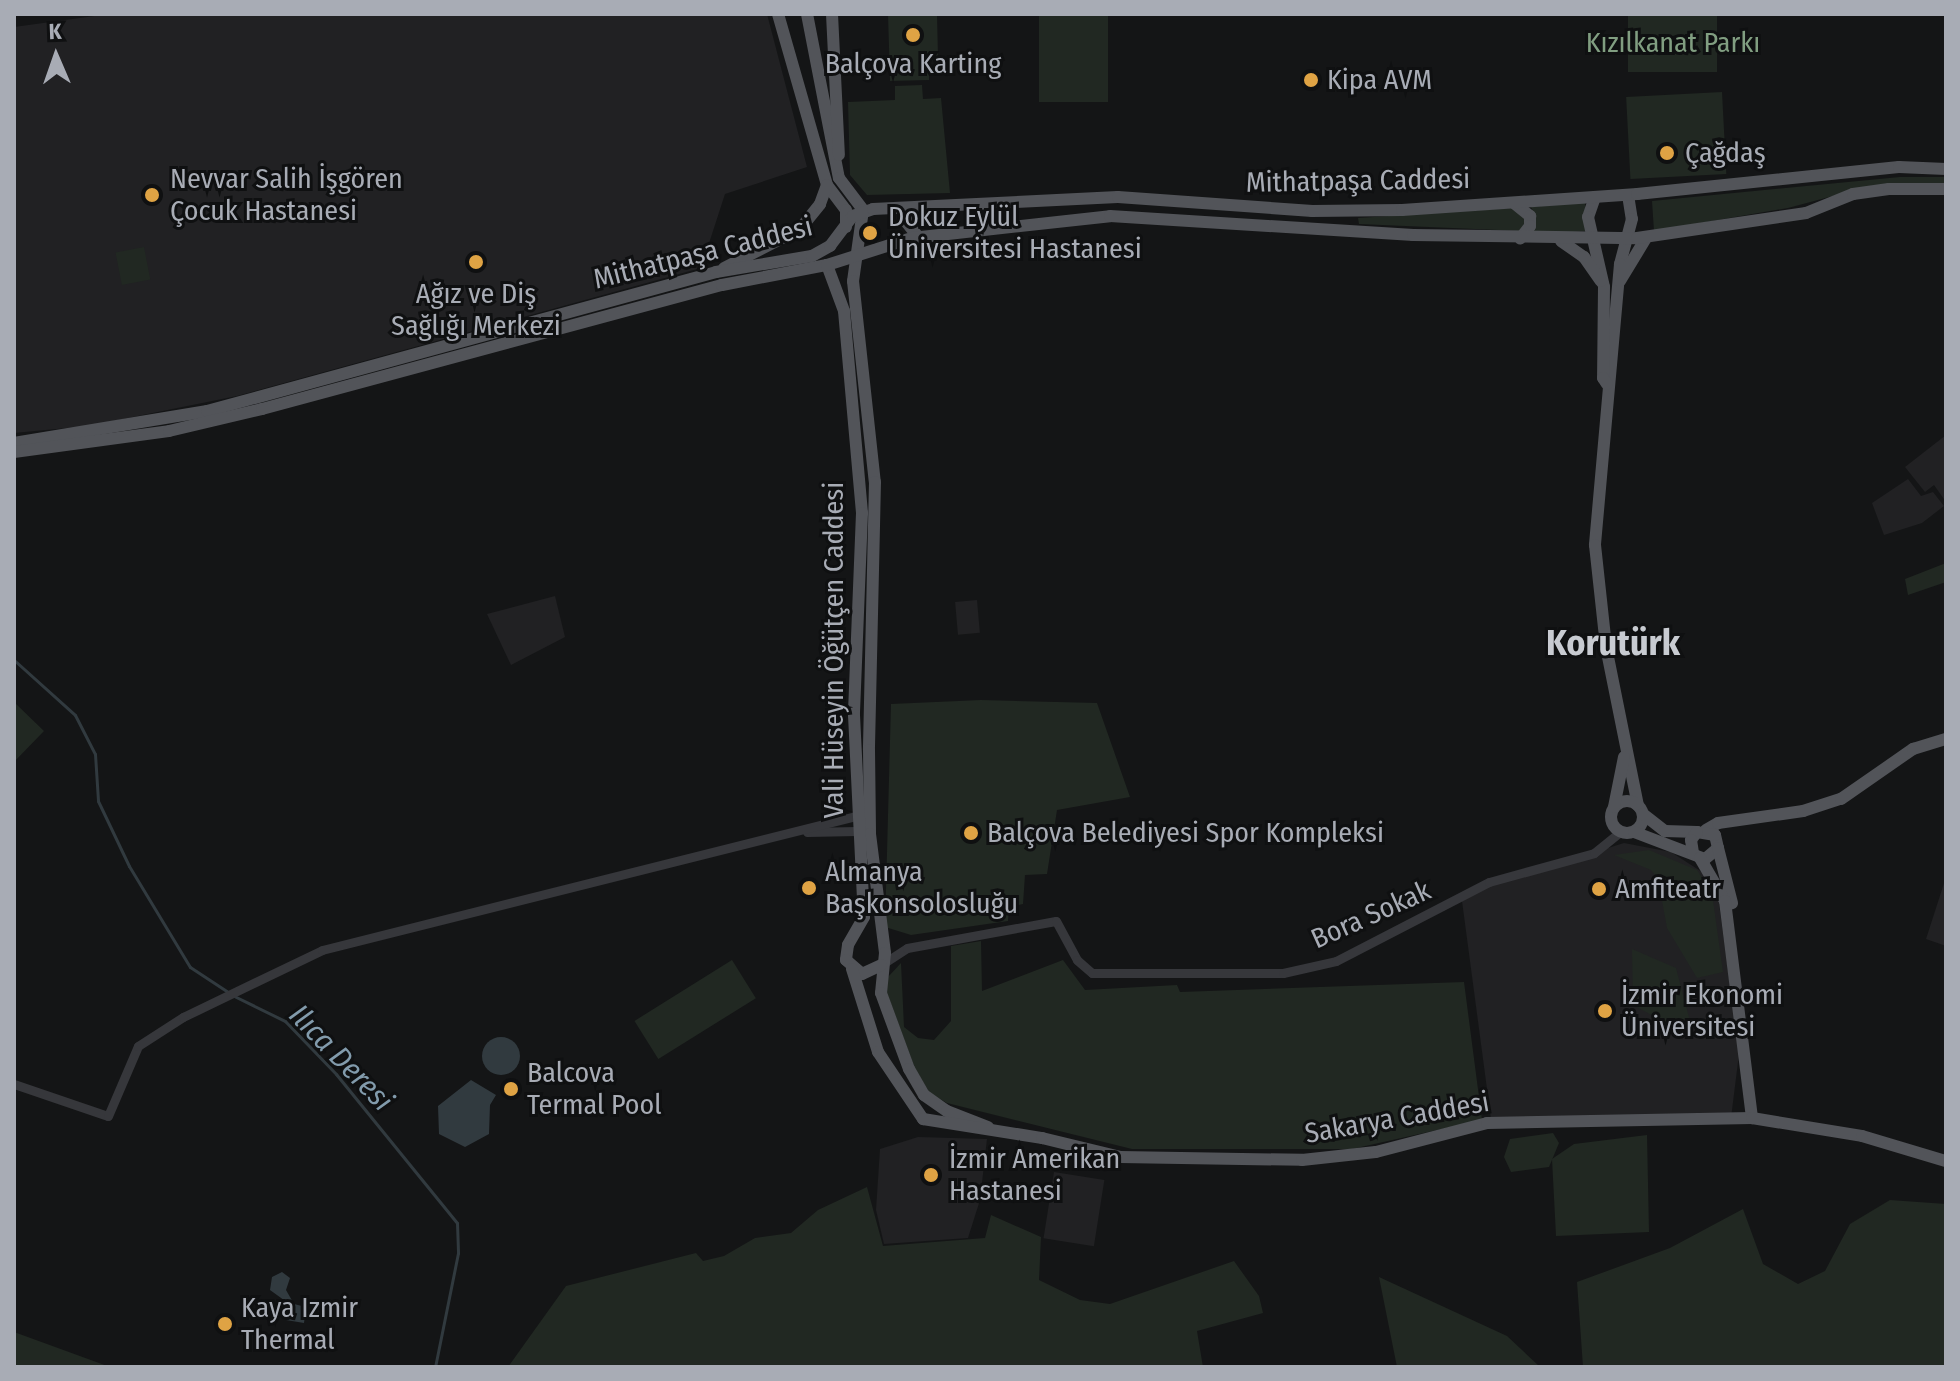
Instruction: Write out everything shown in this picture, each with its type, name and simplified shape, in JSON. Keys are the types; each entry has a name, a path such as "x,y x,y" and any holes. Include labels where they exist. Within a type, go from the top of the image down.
{"main road":[{"path":"778,14 826,183 848,221 827,265"},
{"path":"807,14 824,117 839,178 863,210"},
{"path":"832,14 839,178"},
{"path":"722,285 716,272 800,229 820,204 826,183 824,117"},
{"path":"1634,832 1640,810 1606,647 1595,545 1607,384 1603,378 1604,287 1588,217 1595,197 1899,167 1946,169"},
{"path":"1595,240 1646,238 1806,213 1865,192 1946,189"},
{"path":"1607,384 1612,379 1618,284 1632,219 1628,195"},
{"name":"Mithatpaşa Caddesi","path":"14,443 207,411 716,272 822,253 848,221 863,210 1118,197 1312,211 1595,197"},
{"path":"1512,202 1530,216 1530,226 1520,239"},
{"path":"916,207 907,223 919,238"},
{"name":"Vali Hüseyin Öğütçen Caddesi","path":"853,939 864,917 875,482 854,301 863,210"},
{"name":"Mithatpaşa Caddesi","path":"14,452 114,440 231,416 722,285 827,265 919,238 1110,216 1520,239 1595,240"},
{"path":"1618,284 1646,238"},
{"path":"1558,240 1584,257 1604,287"},
{"name":"Vali Hüseyin Öğütçen Caddesi","path":"827,265 844,311 862,513 854,715 856,816"},
{"path":"1625,738 1611,821 1620,832 1634,832 1697,855 1713,856 1718,843 1736,823"},
{"path":"1614,807 1629,801 1665,831 1702,831 1841,799 1913,749 1946,739"},
{"path":"856,816 864,832"},
{"path":"1702,831 1718,843 1732,901 1731,938"},
{"path":"1702,831 1691,840 1697,855 1721,891 1731,938 1752,1118"},
{"name":"Vali Hüseyin Öğütçen Caddesi","path":"864,832 880,941"},
{"path":"870,935 880,941 885,953 881,965 868,974 852,969 846,952 853,939 870,935"},
{"name":"Sakarya Caddesi","path":"881,965 881,993 915,1083 934,1104 998,1131"},
{"name":"Sakarya Caddesi","path":"852,969 878,1052 917,1114 940,1124 998,1131 1120,1157 1302,1160 1376,1152 1487,1123 1752,1118 1862,1136 1946,1161"}],"street":[{"path":"14,1084 108,1116 138,1046 217,1000 322,950 856,816"},
{"path":"784,834 864,832"},
{"name":"Bora Sokak","path":"907,948 1056,921 1077,960 1092,973 1283,973 1336,961 1489,882 1594,853 1620,832"},
{"path":"880,941 907,948"},
{"path":"881,965 907,948"}],"shaded area":[{"path":"109,14 767,14 807,167 725,194 701,268 237,396 88,426 14,433 14,27"},
{"path":"1946,435 1946,502 1934,485 1925,492 1905,467"},
{"path":"1908,479 1921,496 1933,492 1944,506 1922,523 1884,535 1872,503"},
{"path":"555,596 565,637 511,665 487,614"},
{"path":"977,600 980,633 958,635 955,602"},
{"name":"İzmir Ekonomi Üniversitesi","path":"1624,843 1671,852 1716,881 1739,1054 1731,1118 1491,1119 1462,901 1490,885"},
{"path":"1946,877 1946,946 1926,939"},
{"path":"501,1037 515,1042 520,1056 515,1070 501,1075 487,1070 482,1056 487,1042"},
{"path":"471,1080 496,1095 490,1105 489,1134 465,1147 439,1134 438,1106"},
{"name":"İzmir Amerikan Hastanesi","path":"918,1137 987,1139 980,1200 968,1238 884,1244 876,1210 880,1149"},
{"path":"1054,1172 1104,1180 1094,1246 1044,1238"},
{"path":"282,1272 290,1278 286,1290 294,1304 306,1307 304,1323 286,1320 288,1303 270,1290 272,1277"}],"green space":[{"name":"Balçova Karting","path":"888,14 937,14 938,56 929,63 929,80 890,81"},
{"path":"1039,14 1108,14 1108,102 1039,102"},
{"name":"Kızılkanat Parkı","path":"1628,14 1717,14 1717,72 1628,72"},
{"path":"922,85 923,99 941,98 950,193 867,195 850,175 848,102 895,100 895,86"},
{"path":"1722,92 1726,174 1630,179 1626,97"},
{"path":"1900,177 1946,177 1946,184 1870,186 1788,208 1654,231 1652,201"},
{"path":"1585,202 1587,231 1531,235 1535,216 1531,207"},
{"path":"1512,208 1527,217 1521,231 1359,224 1358,218"},
{"path":"144,247 150,279 122,285 116,253"},
{"path":"1946,563 1946,582 1908,595 1905,579"},
{"name":"Balçova Belediyesi Spor Kompleksi","path":"981,700 1097,703 1130,797 1057,810 1047,874 1025,875 1023,904 1009,907 1008,921 911,935 885,927 891,704"},
{"path":"14,702 44,731 14,762 15,752"},
{"path":"1649,850 1697,870 1712,893 1723,972 1697,978 1667,928 1658,879 1651,870 1614,855"},
{"path":"981,941 982,991 1063,960 1085,990 1177,985 1180,992 1464,982 1482,1120 1352,1149 1132,1149 947,1103 930,1093 915,1069 886,990 888,977 901,963 904,1027 918,1038 934,1040 951,1021 951,946"},
{"path":"1632,949 1676,968 1691,1025 1683,1032 1633,1005"},
{"path":"732,960 756,998 658,1059 634,1021"},
{"path":"1553,1133 1559,1143 1549,1167 1511,1172 1504,1157 1510,1139"},
{"path":"1647,1135 1649,1232 1556,1236 1552,1159 1574,1144"},
{"path":"867,1187 883,1246 985,1238 991,1215 1041,1237 1039,1280 1080,1300 1110,1304 1234,1261 1259,1296 1263,1313 1197,1331 1203,1367 508,1367 566,1286 696,1253 703,1261 724,1256 755,1238 791,1233 818,1210"},
{"path":"1890,1200 1946,1204 1946,1367 1583,1367 1577,1282 1670,1248 1743,1209 1763,1264 1798,1284 1825,1271 1850,1224"},
{"path":"1379,1277 1507,1336 1540,1367 1397,1367"},
{"path":"14,1332 110,1367 14,1367"}],"waterway":[{"name":"Ilıca Deresi","path":"14,660 75,715 95,754 98,801 129,866 190,967 228,992"},
{"name":"Ilıca Deresi","path":"234,996 285,1021 336,1074 457,1223 458,1253 435,1367"}],"place":[{"name":"Balçova Karting","path":"913,35"},
{"name":"Kipa AVM","path":"1311,80"},
{"name":"Çağdaş","path":"1667,153"},
{"name":"Nevvar Salih İşgören Çocuk Hastanesi","path":"152,195"},
{"name":"Dokuz Eylül Üniversitesi Hastanesi","path":"870,233"},
{"name":"Ağız ve Diş Sağlığı Merkezi","path":"476,262"},
{"name":"Balçova Belediyesi Spor Kompleksi","path":"971,833"},
{"name":"Almanya Başkonsolosluğu","path":"809,888"},
{"name":"Amfiteatr","path":"1599,889"},
{"name":"İzmir Ekonomi Üniversitesi","path":"1605,1011"},
{"name":"Balcova Termal Pool","path":"511,1089"},
{"name":"İzmir Amerikan Hastanesi","path":"931,1175"},
{"name":"Kaya Izmir Thermal","path":"225,1324"}],"district":[{"name":"Korutürk","path":"1613,644"}]}
